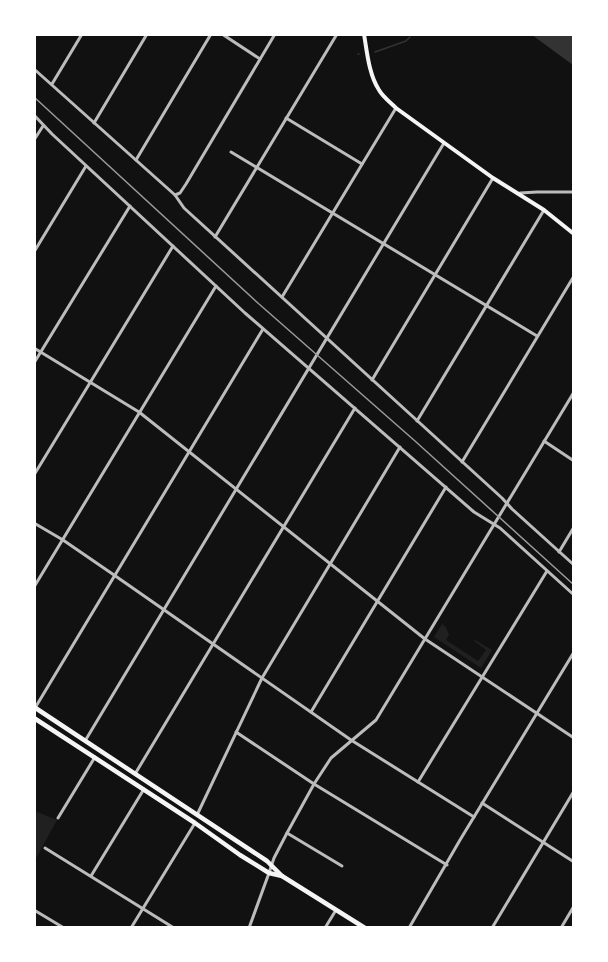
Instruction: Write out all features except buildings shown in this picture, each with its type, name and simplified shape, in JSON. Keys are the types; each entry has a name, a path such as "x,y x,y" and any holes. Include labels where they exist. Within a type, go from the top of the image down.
{"main road":[{"path":"364,34 376,86 396,108 493,178 544,210 573,234"},
{"path":"35,708 272,864 282,876 365,927"},
{"path":"34,718 240,855 269,873 282,876"},
{"path":"59,734 63,727"}],"street":[{"path":"52,84 82,34"},
{"path":"94,123 147,34"},
{"path":"136,160 211,34"},
{"path":"222,34 260,59"},
{"path":"175,195 180,193 186,184 275,34"},
{"path":"215,237 337,34"},
{"path":"34,69 175,195 184,208 215,237 573,565"},
{"path":"282,297 396,108"},
{"path":"34,115 263,329 310,366 474,512 495,523 573,595"},
{"path":"286,118 362,164"},
{"path":"34,140 44,126"},
{"path":"84,741 444,143"},
{"path":"231,152 537,336"},
{"path":"34,252 86,166"},
{"path":"372,380 493,178"},
{"path":"520,194 573,192"},
{"path":"34,363 130,206"},
{"path":"417,421 544,210"},
{"path":"34,475 172,246"},
{"path":"462,462 573,276"},
{"path":"34,587 216,286"},
{"path":"35,708 263,329"},
{"path":"34,348 139,412 425,639 573,738"},
{"path":"249,927 272,864 314,784 331,758 376,720 573,392"},
{"path":"135,774 355,408"},
{"path":"544,441 573,461"},
{"path":"197,815 262,678 400,447"},
{"path":"311,712 446,487"},
{"path":"34,523 63,540 164,609 351,741 474,817"},
{"path":"559,552 573,527"},
{"path":"418,782 547,571"},
{"path":"410,927 573,652"},
{"path":"236,732 314,784 447,865"},
{"path":"58,818 95,757"},
{"path":"91,876 144,789"},
{"path":"492,927 573,791"},
{"path":"482,803 573,862"},
{"path":"131,927 195,823"},
{"path":"287,832 342,866"},
{"path":"45,848 174,927"},
{"path":"561,927 573,906"},
{"path":"34,910 63,927"},
{"path":"326,927 336,910"}],"shaded area":[{"path":"532,35 573,35 573,65"},
{"path":"442,624 449,635 446,640 478,661 486,650 475,640 492,650 481,668 434,637"},
{"path":"35,811 57,820 35,860"}],"waterway":[{"path":"375,52 406,41 410,37"}],"railway":[{"path":"34,97 259,304 574,585"}]}
